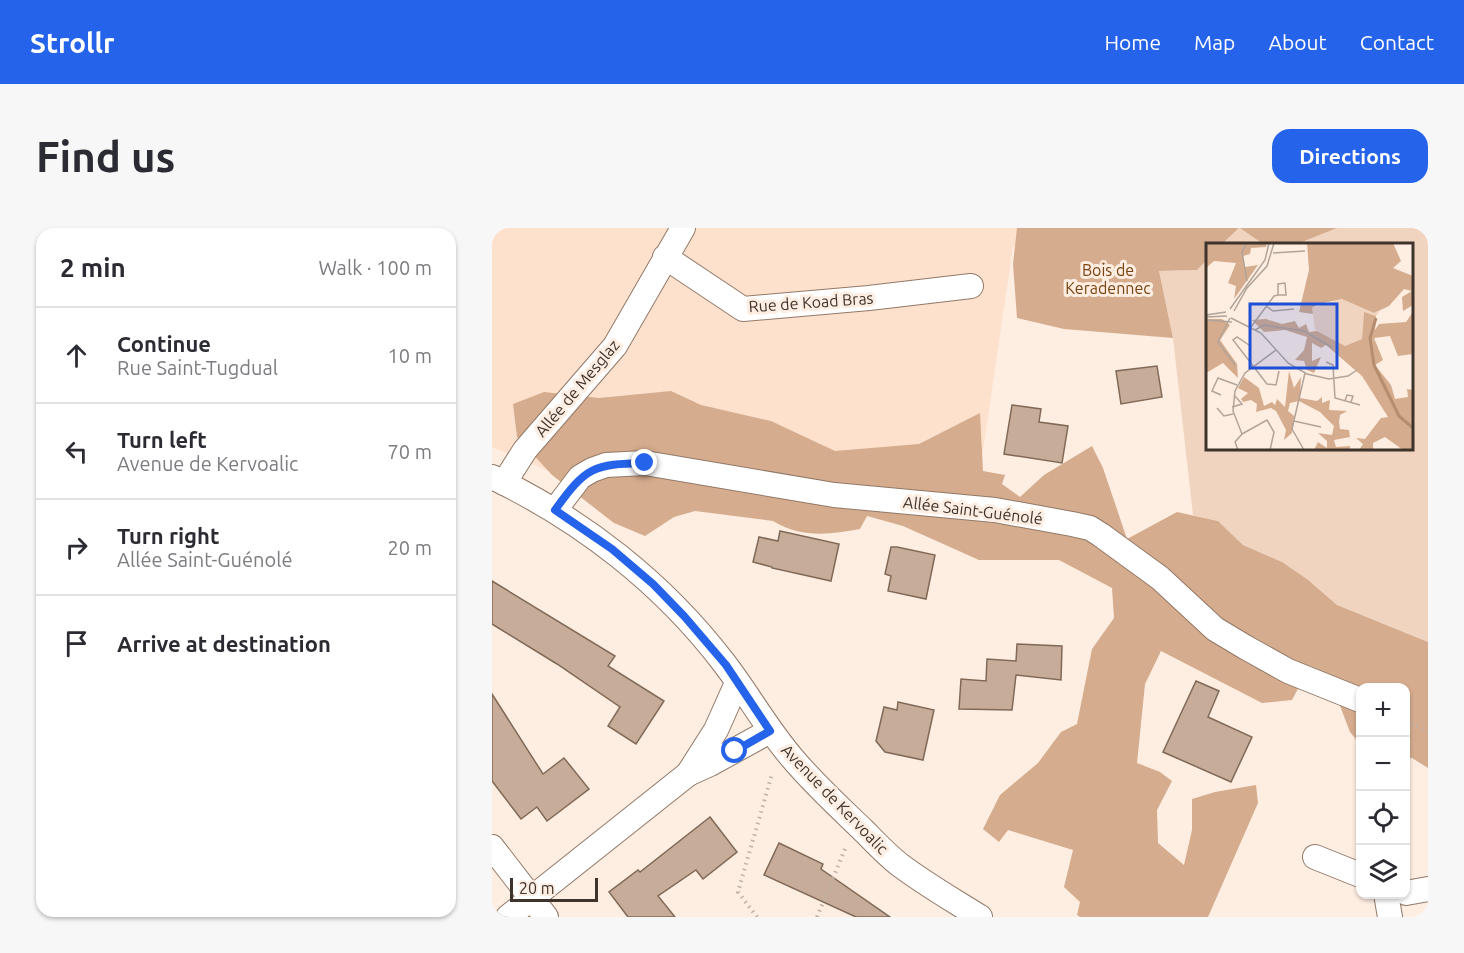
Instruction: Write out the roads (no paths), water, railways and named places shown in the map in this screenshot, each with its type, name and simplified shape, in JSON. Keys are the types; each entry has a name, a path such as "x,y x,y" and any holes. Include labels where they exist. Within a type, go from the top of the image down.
{"street":[{"name":"Allée de Mesglaz","path":"498,480 615,346 683,228"},
{"name":"Rue de Koad Bras","path":"665,257 742,309 971,286"},
{"name":"Allée Saint-Guénolé","path":"555,510 580,477 592,470 606,465 645,463 834,495 995,510 1081,526 1101,535 1160,578 1215,629 1245,648 1288,671 1356,698"},
{"name":"Avenue de Kervoalic","path":"498,480 555,510 612,549 653,584 702,635 726,665 770,731 792,759 900,865 980,917"},
{"path":"688,774 716,730 737,682"},
{"path":"508,917 688,774 770,731"},
{"path":"492,847 546,917"},
{"path":"1316,857 1356,873"},
{"path":"1410,894 1428,889"}],"park label":[{"name":"Bois de Keradennec","path":"1108,279"}]}
